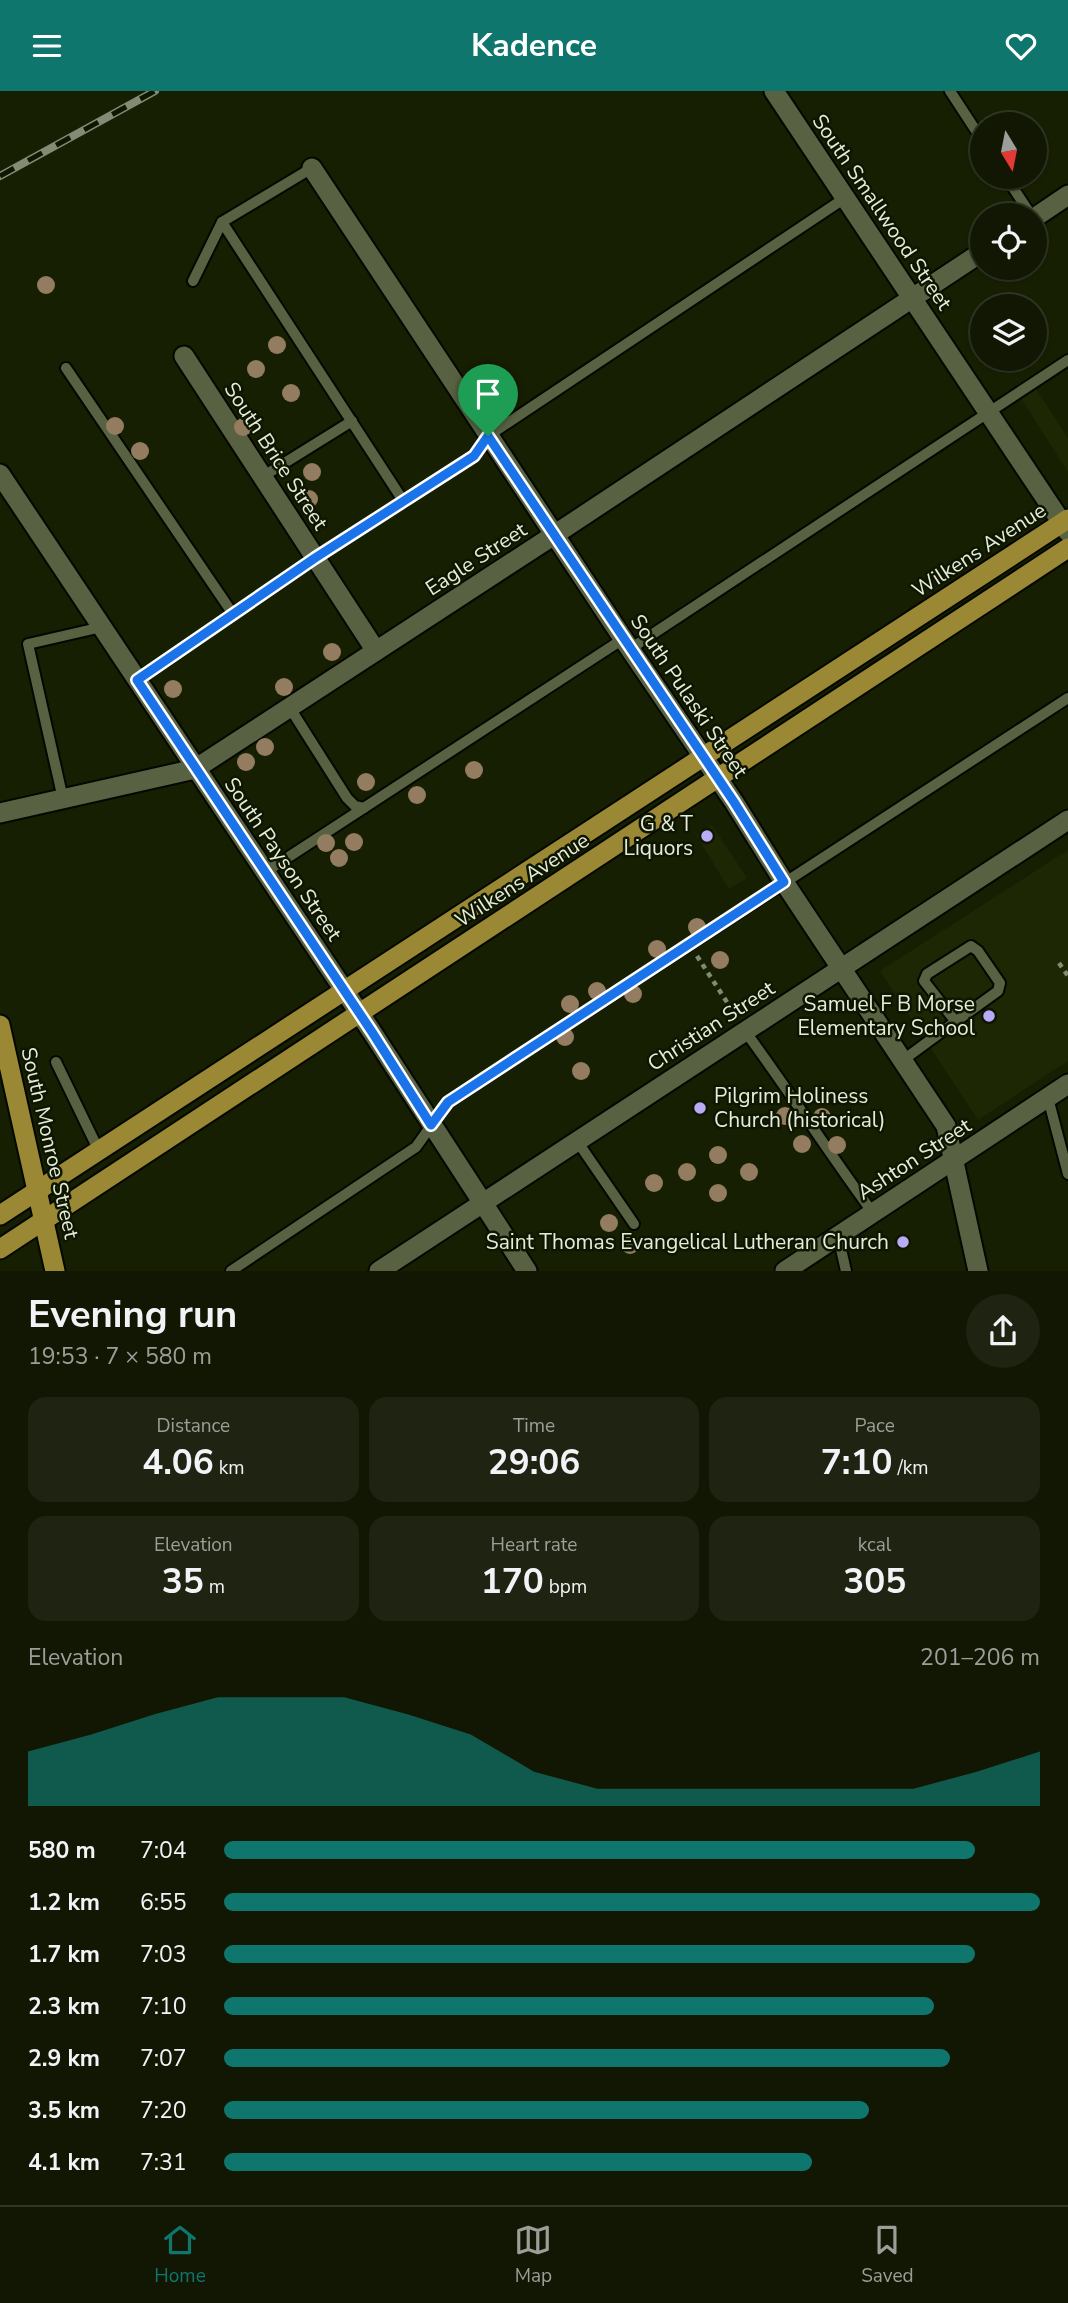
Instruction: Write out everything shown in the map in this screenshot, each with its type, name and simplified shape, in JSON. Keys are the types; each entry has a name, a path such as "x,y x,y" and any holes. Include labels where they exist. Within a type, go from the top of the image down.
{"main road":[{"name":"Wilkens Avenue","path":"0,1215 703,757 1066,525"},
{"name":"Wilkens Avenue","path":"0,1249 1068,548"},
{"name":"South Monroe Street","path":"0,1025 55,1271"}],"street":[{"name":"South Smallwood Street","path":"774,91 1066,525"},
{"name":"South Pulaski Street","path":"312,168 946,1126 978,1271"},
{"path":"1047,208 1068,195"},
{"name":"Eagle Street","path":"0,813 195,769 970,261"},
{"name":"South Brice Street","path":"184,356 376,651"},
{"name":"South Payson Street","path":"0,474 527,1271"},
{"name":"Christian Street","path":"389,1268 577,1141 740,1024 841,968 1068,820"},
{"name":"Ashton Street","path":"785,1271 1068,1084"}],"lane":[{"path":"950,91 970,122"},
{"path":"192,281 222,222 312,168"},
{"path":"137,680 315,558 474,456 488,436 845,198"},
{"path":"222,222 404,502"},
{"path":"264,873 1068,360"},
{"path":"66,368 233,614"},
{"path":"262,477 352,421"},
{"path":"63,799 28,644 102,627"},
{"path":"231,1271 416,1147 448,1102 1068,698"},
{"path":"290,708 347,799 355,806 364,808"},
{"path":"902,1061 956,1022 998,991 1000,983 978,951 971,946 927,974 924,981 956,1022"},
{"path":"740,1024 873,1213"},
{"path":"56,1062 99,1151"},
{"path":"1048,1098 1068,1174"},
{"path":"577,1141 634,1224"},
{"path":"838,1236 846,1271"}],"path":[{"path":"693,950 740,1024"},
{"path":"1059,963 1068,976"}],"shaded area":[{"path":"1034,386 1068,438 1068,472 1019,395"},
{"path":"712,825 747,878 729,889 696,835"},
{"name":"Samuel F B Morse Elementary School","path":"1068,850 1068,1061 978,1120 880,971"}],"railway":[{"path":"0,176 155,91"}],"place":[{"name":"G & T Liquors","path":"707,836"},
{"name":"Samuel F B Morse Elementary School","path":"989,1016"},
{"name":"Pilgrim Holiness Church (historical)","path":"700,1108"},
{"name":"Saint Thomas Evangelical Lutheran Church","path":"903,1242"}],"route":[{"path":"488,436 734,802 784,882 448,1102 431,1125 137,680 315,558 474,456 488,436"}]}
